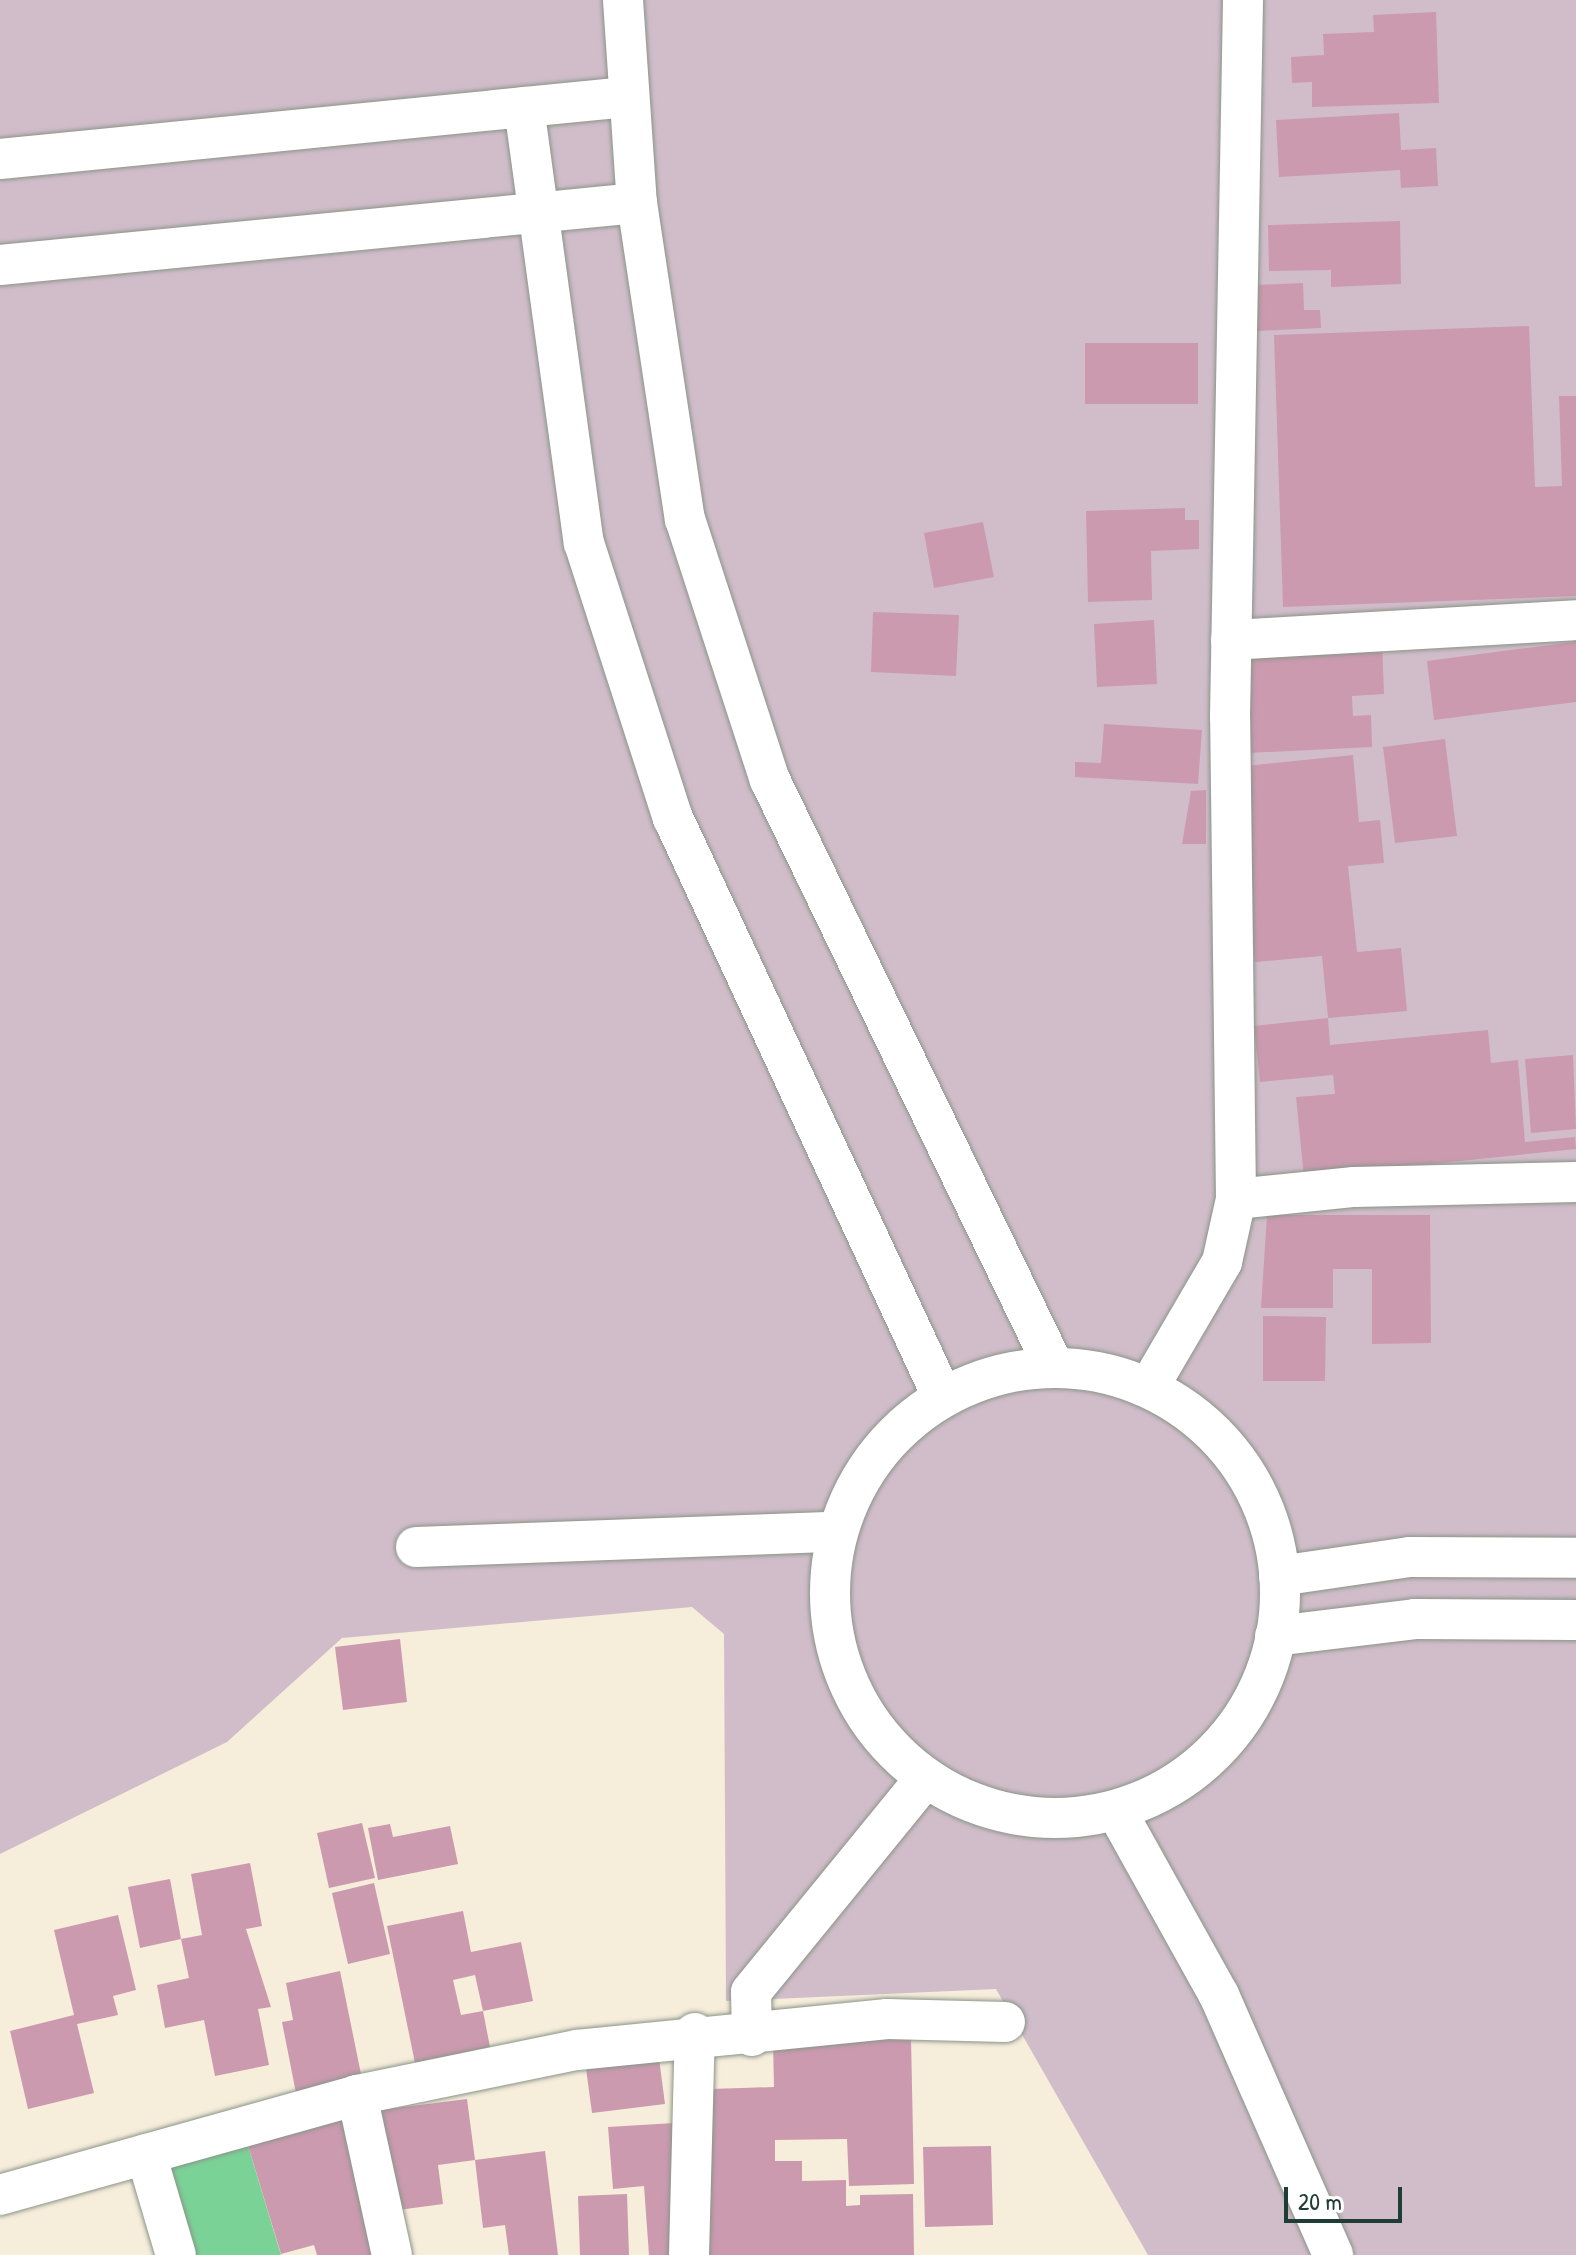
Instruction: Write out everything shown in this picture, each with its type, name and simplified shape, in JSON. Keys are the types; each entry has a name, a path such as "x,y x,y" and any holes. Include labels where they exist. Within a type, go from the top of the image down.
{"street":[{"path":"623,0 627,97 637,203 685,519 770,780 1053,1365"},
{"path":"1150,1385 1222,1262 1236,1199 1231,640 1243,0"},
{"path":"0,159 627,97"},
{"path":"524,107 534,213 584,543 673,818 942,1396"},
{"path":"0,265 637,203"},
{"path":"1231,640 1576,620"},
{"path":"1236,1199 1354,1187 1576,1182"},
{"path":"1053,1365 1150,1385 1225,1439 1271,1518 1279,1576 1275,1636 1257,1698 1199,1769 1117,1812 1017,1818 924,1780 860,1712 834,1640 835,1532 875,1454 942,1396 1053,1365"},
{"path":"416,1547 835,1532"},
{"path":"1279,1576 1410,1557 1576,1558"},
{"path":"1275,1636 1415,1619 1576,1620"},
{"path":"752,2036 751,1992 924,1780"},
{"path":"1117,1812 1219,1995 1333,2255"},
{"path":"0,2195 357,2095 695,2033 752,2036 887,2019 1005,2022"},
{"path":"689,2255 695,2033"},
{"path":"357,2095 392,2255"},
{"path":"146,2154 176,2255"}],"shaded area":[{"path":"0,0 1576,0 1576,2255 1148,2255 996,1989 726,2001 724,1634 692,1607 342,1638 227,1742 0,1854"}],"green space":[{"path":"246,2139 281,2255 191,2255 161,2162"}],"building":[{"path":"1436,12 1439,103 1312,107 1312,82 1292,83 1291,57 1324,55 1323,34 1374,32 1373,15"},
{"path":"1399,113 1401,150 1436,148 1438,186 1401,188 1400,170 1279,177 1276,120"},
{"path":"1400,221 1401,284 1331,287 1331,270 1269,271 1268,225"},
{"path":"1303,283 1304,310 1320,310 1321,328 1257,331 1256,285"},
{"path":"1529,326 1535,487 1562,486 1559,396 1576,396 1576,596 1283,607 1274,335"},
{"path":"1085,343 1198,343 1198,404 1085,404"},
{"path":"1185,508 1185,520 1199,520 1199,549 1151,551 1152,600 1088,602 1086,511"},
{"path":"983,522 994,577 934,588 924,533"},
{"path":"873,612 959,615 956,676 871,672"},
{"path":"1154,620 1157,684 1097,687 1094,624"},
{"path":"1576,635 1576,702 1434,720 1427,661 1573,642"},
{"path":"1382,642 1384,694 1352,696 1353,716 1371,715 1372,747 1248,753 1252,649"},
{"path":"1104,724 1202,730 1198,784 1075,777 1075,762 1101,763"},
{"path":"1445,739 1457,836 1395,843 1383,747"},
{"path":"1353,755 1359,822 1380,820 1384,863 1348,866 1357,952 1401,948 1407,1011 1328,1018 1322,956 1255,962 1236,767"},
{"path":"1206,790 1206,844 1182,844 1191,791"},
{"path":"1328,1018 1330,1045 1488,1030 1491,1063 1518,1060 1525,1142 1575,1137 1576,1149 1304,1177 1296,1097 1335,1094 1333,1075 1260,1082 1254,1026"},
{"path":"1573,1055 1576,1129 1531,1133 1525,1059"},
{"path":"1267,1215 1430,1215 1431,1343 1372,1344 1372,1269 1333,1269 1333,1308 1261,1308"},
{"path":"1263,1316 1326,1317 1325,1381 1263,1381"},
{"path":"400,1639 407,1702 343,1710 335,1647"},
{"path":"362,1823 375,1878 329,1888 317,1833"},
{"path":"390,1824 393,1837 450,1826 458,1864 378,1880 368,1828"},
{"path":"250,1863 262,1926 246,1929 271,2007 258,2009 269,2065 215,2076 204,2020 165,2028 157,1985 189,1978 181,1939 202,1935 191,1874"},
{"path":"170,1879 181,1939 140,1948 128,1887"},
{"path":"374,1883 390,1954 348,1964 332,1893"},
{"path":"463,1911 471,1952 521,1942 533,2001 483,2011 490,2047 415,2063 387,1926","holes":["475,1975 483,2011 461,2015 453,1980"]},
{"path":"118,1915 136,1990 113,1996 118,2015 77,2024 94,2093 28,2109 10,2031 74,2015 54,1930"},
{"path":"340,1971 362,2079 296,2093 282,2022 293,2020 286,1983"},
{"path":"911,2038 914,2184 849,2186 847,2139 775,2140 775,2161 802,2161 802,2181 846,2180 846,2206 860,2205 860,2195 913,2194 914,2255 702,2255 711,2089 774,2087 773,2042"},
{"path":"658,2051 665,2104 592,2113 585,2061"},
{"path":"467,2099 475,2160 438,2165 443,2204 391,2211 379,2110"},
{"path":"343,2109 386,2255 317,2255 314,2245 281,2254 246,2139"},
{"path":"674,2123 682,2255 649,2255 644,2186 613,2189 608,2127"},
{"path":"991,2146 993,2225 925,2227 923,2147"},
{"path":"545,2151 558,2255 509,2255 505,2225 483,2228 475,2160"},
{"path":"627,2194 629,2255 580,2255 578,2196"}]}
